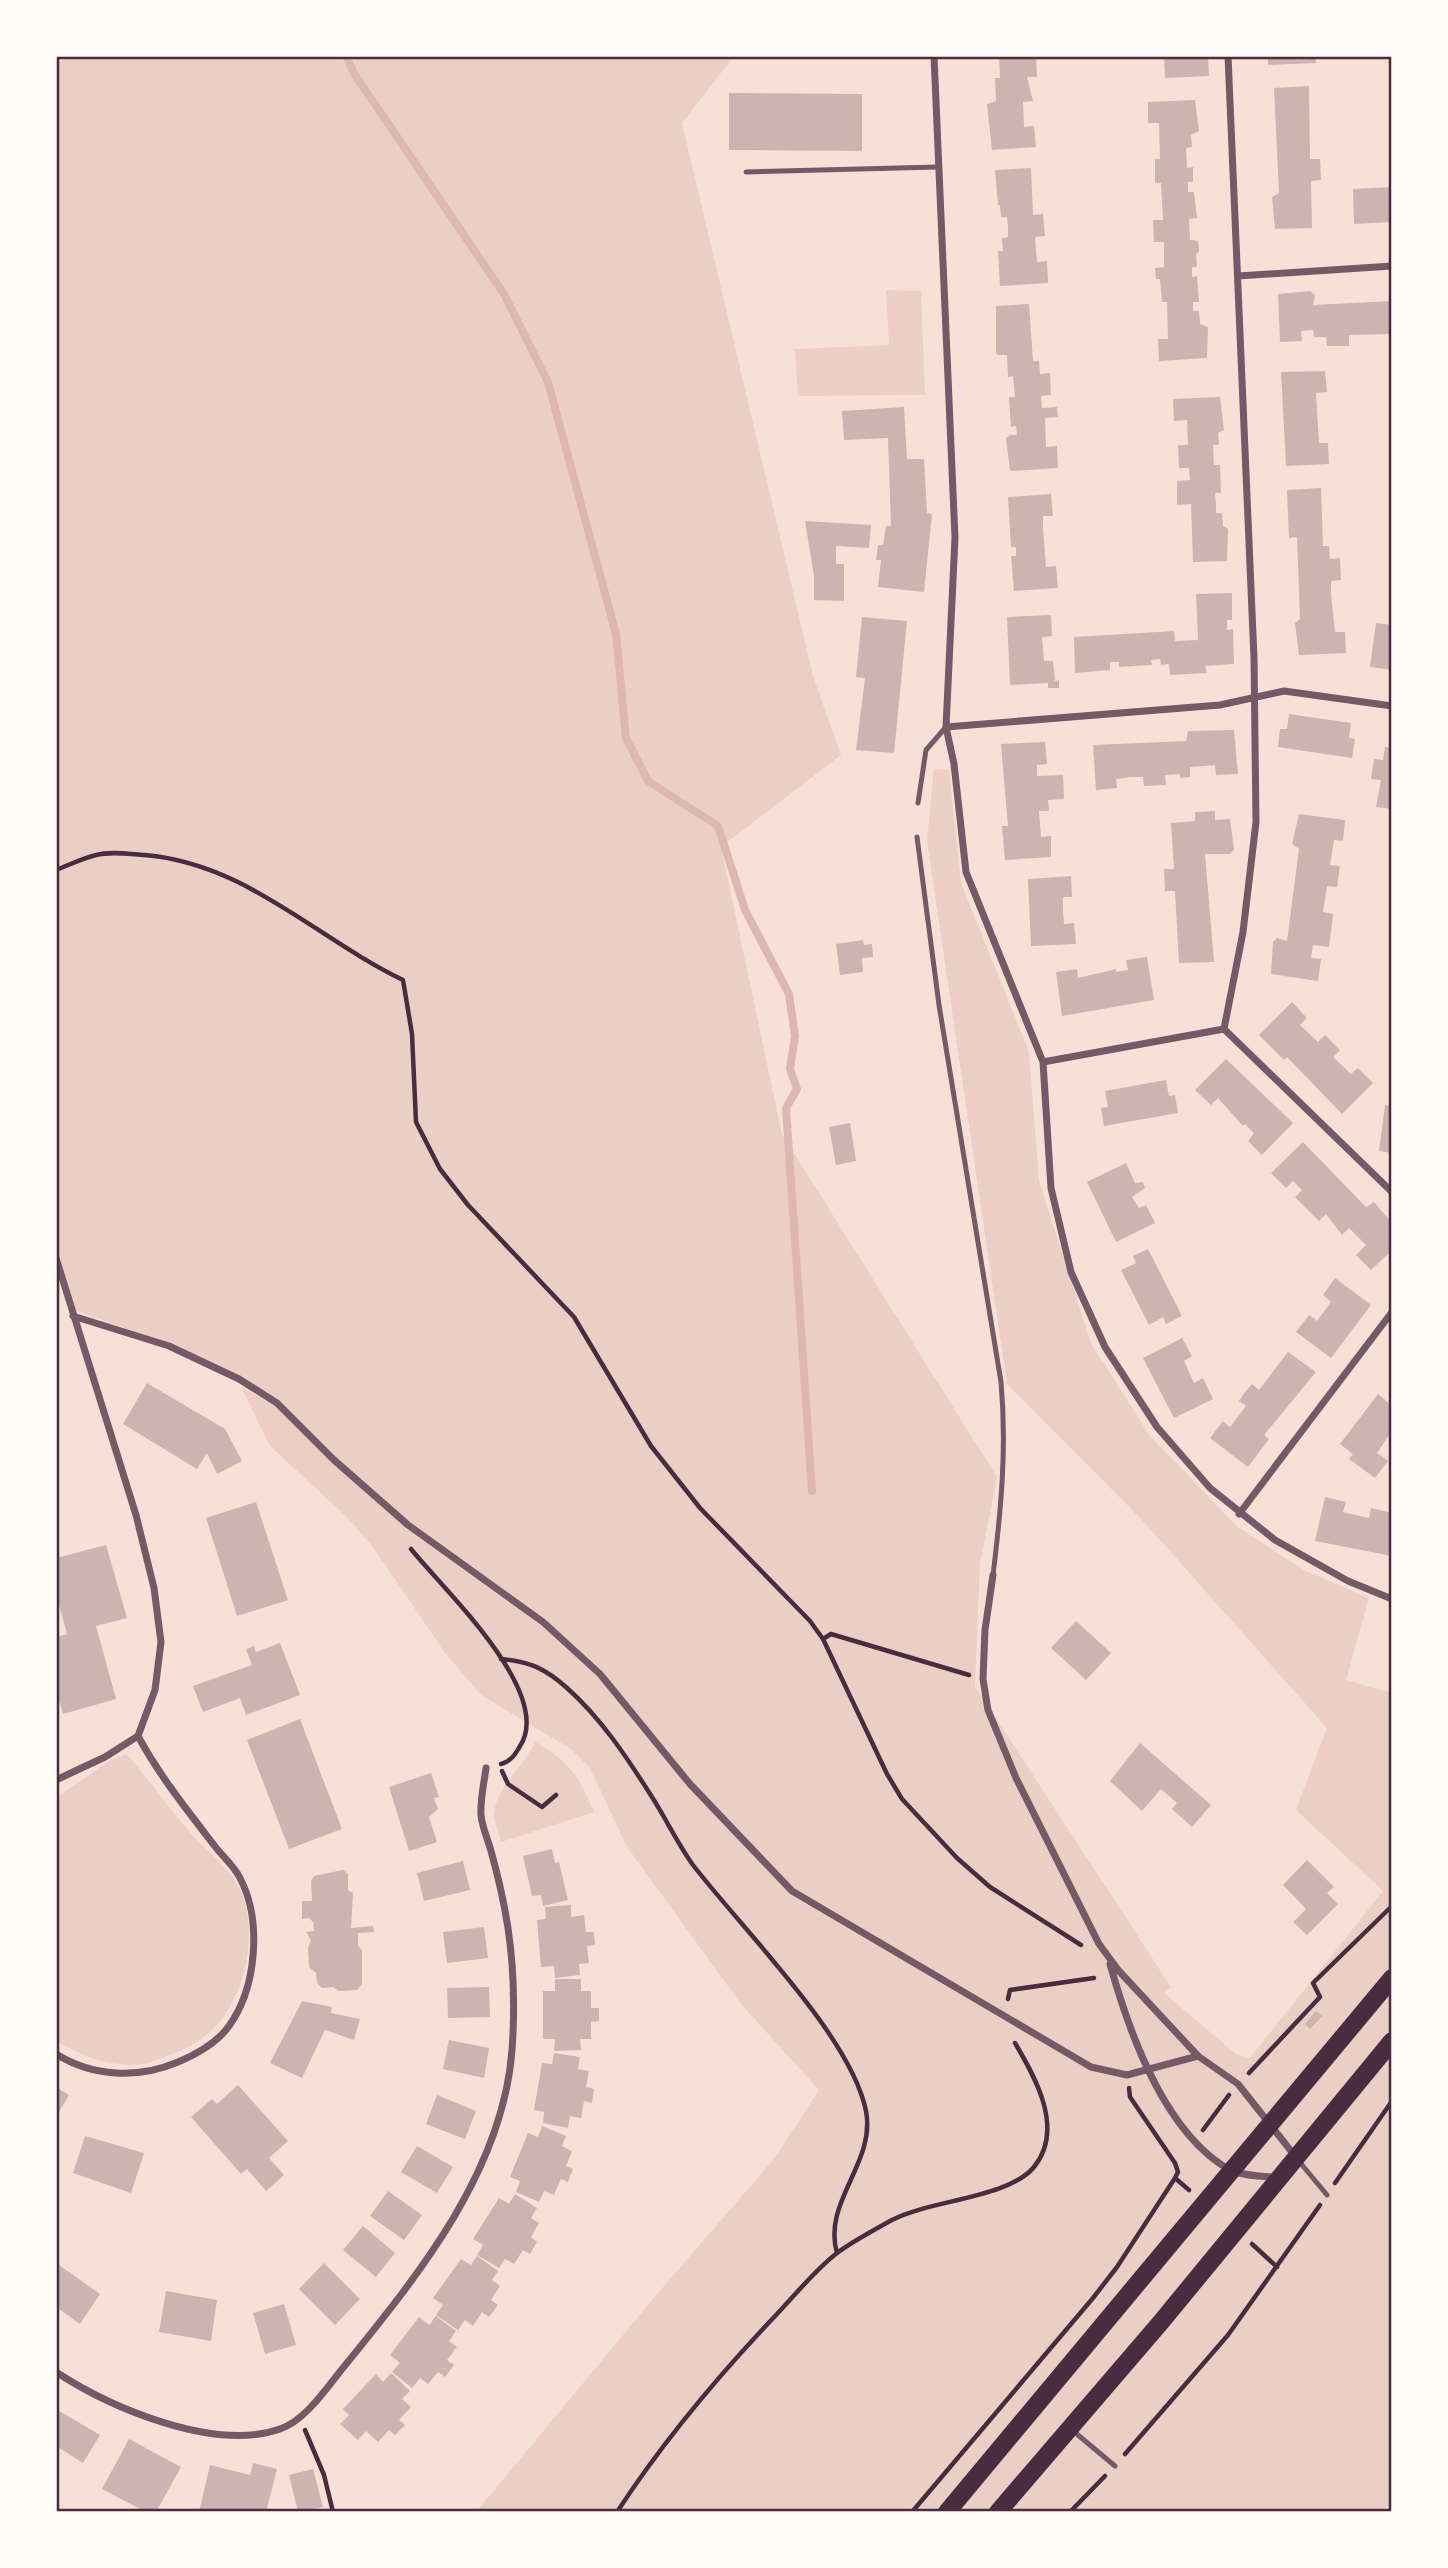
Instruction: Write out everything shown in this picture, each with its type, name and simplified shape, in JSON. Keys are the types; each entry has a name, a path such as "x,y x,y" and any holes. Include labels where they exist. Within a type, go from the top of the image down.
{"main road":[{"path":"947,2512 1392,1978"},
{"path":"998,2512 1161,2322 1392,2041"}],"street":[{"path":"934,56 955,538 946,727 954,764 966,872 1042,1062 1051,1188 1071,1272 1105,1347 1157,1427 1210,1488 1239,1514 1275,1540 1348,1581 1392,1599"},
{"path":"1224,1029 1243,932 1255,822 1252,698 1254,658 1228,56"},
{"path":"1238,276 1392,266"},
{"path":"946,727 1220,705 1284,691 1392,706"},
{"path":"1042,1062 1224,1029"},
{"path":"1224,1029 1392,1192"},
{"path":"56,1258 105,1410 155,1588 161,1642 156,1690 138,1736 106,1758 56,1780"},
{"path":"1239,1514 1392,1312"},
{"path":"74,1316 169,1346 239,1379 268,1397 408,1525 543,1622 600,1674 690,1784 792,1891 869,1939 1004,2013 1091,2067 1127,2075 1198,2056"},
{"path":"993,1575 985,1630 983,1679 988,1710 1016,1778 1099,1944 1109,1959 1198,2056 1238,2084 1272,2124 1295,2157"},
{"path":"56,2053 100,2072 135,2074 158,2070 207,2047 229,2025 246,1991 255,1928 240,1876 155,1768 138,1736"},
{"path":"56,2372 132,2413 176,2427 261,2434 283,2428 298,2419 366,2340 420,2269 463,2202 486,2154 504,2102 512,2052 514,1992 506,1918 481,1816 486,1768"},
{"path":"1109,1959 1126,2022 1166,2104 1195,2141 1231,2171 1278,2178"}],"lane":[{"path":"746,172 937,167"},
{"path":"918,803 926,750 946,727"},
{"path":"917,837 939,1005 1003,1406 1004,1491 993,1575"},
{"path":"1295,2157 1327,2195"},
{"path":"1069,2427 1115,2466"}],"path":[{"path":"56,870 97,855 174,858 201,865 251,886 370,964 403,980 412,1034 416,1122 440,1169 468,1205 574,1317 651,1446 700,1508 810,1621 823,1639 887,1774 902,1799 957,1858 990,1886 1079,1945 1099,1944"},
{"path":"408,1525 411,1550 501,1659 519,1686 527,1707 523,1743 509,1761 499,1764 508,1784 542,1807 556,1795"},
{"path":"823,1639 831,1634 983,1679"},
{"path":"501,1659 527,1661 566,1687 597,1719 650,1794 692,1863 800,1997 856,2076 867,2114 865,2145 846,2188 831,2234 837,2253"},
{"path":"1195,2141 1238,2084 1320,1997 1313,1983 1392,1906"},
{"path":"617,2512 674,2430 726,2367 837,2253 894,2219 952,2199 1013,2184 1035,2166 1045,2144 1046,2115 1040,2087 1008,2031 1004,2013 1010,1990 1094,1978"},
{"path":"912,2512 1101,2288 1175,2178 1178,2172 1175,2163"},
{"path":"1175,2178 1205,2204"},
{"path":"1070,2512 1115,2466 1228,2335 1277,2267"},
{"path":"298,2419 317,2455 333,2512"}],"shaded area":[{"path":"56,56 734,56 682,123 813,676 841,755 721,847 782,1134 997,1477 980,1564 975,1686 1171,1987 1164,1993 1236,2054 1249,2059 1383,1891 1296,1810 1327,1728 1144,1522 1007,1384 927,841 934,769 949,770 961,883 1029,1052 1039,1181 1091,1343 1150,1436 1239,1528 1306,1571 1369,1598 1346,1680 1392,1693 1392,2512 476,2512 658,2293 773,2160 819,2090 741,2004 627,1847 590,1768 571,1749 481,1695 445,1653 373,1547 348,1518 269,1445 242,1388 276,1405 329,1460 404,1523 541,1623 598,1676 688,1785 790,1894 859,1935 793,1887 691,1781 601,1672 545,1620 408,1522 335,1459 279,1401 170,1344 74,1310 56,1250"},
{"path":"886,290 921,291 925,395 798,396 795,349 889,345"},
{"path":"535,1742 557,1756 572,1771 594,1812 501,1842 494,1818 499,1796"},
{"path":"126,1754 187,1829 236,1882 245,1904 249,1938 237,1994 218,2025 184,2049 150,2063 137,2065 115,2064 95,2059 56,2041 56,1798 109,1761"}],"building":[{"path":"999,56 1036,56 1037,77 1027,77 1033,101 1023,102 1024,127 1034,126 1036,147 992,150 987,104 996,101 995,78 1000,78"},
{"path":"1208,56 1209,76 1165,78 1164,57"},
{"path":"1268,56 1315,56 1316,63 1268,65"},
{"path":"1309,86 1310,159 1320,159 1321,180 1311,181 1312,228 1275,229 1272,197 1279,193 1274,88"},
{"path":"729,93 862,94 862,151 729,150"},
{"path":"1195,100 1199,131 1191,135 1192,147 1186,148 1187,168 1193,167 1193,182 1188,182 1188,192 1194,192 1197,218 1189,219 1190,240 1198,241 1199,251 1196,254 1197,267 1192,267 1192,277 1197,276 1199,302 1193,302 1193,311 1199,311 1200,324 1208,327 1207,358 1159,361 1158,339 1168,339 1167,302 1162,302 1160,279 1156,279 1155,268 1164,267 1164,242 1154,242 1153,220 1163,220 1161,183 1155,183 1155,159 1160,159 1159,123 1148,123 1148,102"},
{"path":"1031,168 1033,215 1043,214 1045,236 1035,237 1037,262 1047,261 1048,283 1000,286 998,251 1003,251 1002,238 1008,237 1008,226 1007,217 1001,217 998,205 995,170"},
{"path":"1392,187 1392,222 1354,224 1353,189"},
{"path":"1310,291 1315,295 1313,305 1392,301 1392,334 1349,335 1349,346 1327,346 1326,337 1314,337 1313,330 1301,331 1302,341 1280,342 1278,294"},
{"path":"1029,304 1033,361 1039,361 1040,374 1050,373 1051,395 1041,396 1042,408 1057,407 1058,417 1045,418 1046,447 1057,446 1058,468 1010,471 1006,438 1017,435 1016,426 1011,427 1009,397 1015,397 1013,376 1008,377 1007,355 998,355 996,352 996,306"},
{"path":"1325,371 1327,392 1316,393 1319,443 1328,443 1329,464 1286,466 1281,372"},
{"path":"1220,397 1224,430 1218,433 1219,445 1213,445 1214,465 1220,465 1221,493 1215,493 1216,513 1222,513 1223,526 1228,529 1227,561 1193,562 1191,504 1177,505 1177,481 1190,480 1189,468 1179,468 1178,445 1188,445 1187,420 1174,421 1173,399"},
{"path":"904,407 907,459 924,459 927,513 932,514 924,592 878,587 881,560 876,560 878,545 883,545 886,526 891,526 888,438 844,440 842,411"},
{"path":"1321,488 1323,546 1329,546 1330,559 1340,558 1341,580 1331,581 1331,594 1335,632 1345,632 1346,653 1299,655 1295,623 1300,619 1297,537 1289,538 1287,490"},
{"path":"1051,494 1053,516 1043,516 1043,528 1046,567 1056,566 1058,588 1014,591 1011,556 1016,556 1016,547 1011,547 1008,497"},
{"path":"805,521 871,525 869,548 836,546 836,564 844,564 844,601 814,600 814,576"},
{"path":"1232,593 1232,620 1227,620 1227,630 1233,629 1234,664 1205,666 1207,673 1170,675 1169,664 1161,665 1160,659 1151,660 1152,665 1119,667 1119,662 1110,662 1110,670 1075,673 1074,637 1174,631 1175,641 1198,640 1196,594"},
{"path":"1051,615 1052,636 1042,637 1044,661 1053,661 1055,681 1059,680 1059,688 1048,688 1048,683 1010,685 1007,617"},
{"path":"862,617 907,621 894,753 856,750 865,678 856,677"},
{"path":"1376,623 1392,625 1392,670 1370,667"},
{"path":"1289,714 1351,723 1349,738 1355,739 1352,758 1278,747 1280,729 1287,729"},
{"path":"1234,730 1238,774 1216,775 1215,765 1190,767 1190,777 1180,778 1180,774 1165,775 1166,785 1144,786 1143,777 1131,777 1116,779 1117,788 1096,790 1093,745 1186,741 1188,731"},
{"path":"1045,742 1047,764 1037,765 1037,776 1063,775 1064,799 1048,800 1049,811 1039,811 1041,837 1051,836 1051,857 1005,860 1002,826 1008,826 1001,744"},
{"path":"1385,747 1392,748 1392,809 1376,807 1381,780 1371,779 1374,759 1383,760"},
{"path":"1215,811 1215,820 1230,819 1234,850 1230,854 1205,854 1214,962 1179,963 1175,891 1165,891 1164,869 1174,869 1171,823 1195,821 1195,812"},
{"path":"1299,814 1345,820 1343,841 1334,840 1330,865 1340,866 1337,887 1327,886 1323,912 1333,914 1329,947 1313,945 1311,958 1321,959 1318,981 1271,974 1273,942 1277,938 1287,941 1299,849 1292,844"},
{"path":"1071,876 1072,897 1063,897 1064,924 1074,923 1076,944 1031,946 1028,879"},
{"path":"863,940 864,945 872,944 873,957 862,958 863,972 840,975 836,944"},
{"path":"1147,957 1154,1000 1062,1016 1056,972 1077,969 1078,978 1116,969 1116,972 1128,970 1126,960"},
{"path":"1292,1002 1307,1018 1300,1025 1318,1042 1325,1035 1340,1050 1333,1057 1351,1074 1358,1068 1373,1083 1342,1114 1287,1057 1284,1060 1259,1035"},
{"path":"1226,1059 1293,1123 1262,1155 1248,1141 1254,1133 1245,1124 1243,1126 1218,1098 1211,1105 1195,1090"},
{"path":"1166,1080 1169,1096 1175,1095 1178,1113 1104,1126 1101,1108 1108,1107 1105,1091"},
{"path":"1385,1105 1392,1106 1392,1153 1379,1151"},
{"path":"850,1123 856,1161 836,1165 829,1127"},
{"path":"1303,1142 1366,1207 1374,1202 1392,1223 1392,1250 1371,1270 1356,1255 1366,1245 1349,1228 1342,1235 1326,1214 1319,1221 1295,1197 1302,1190 1293,1181 1286,1188 1271,1173"},
{"path":"1126,1163 1135,1183 1143,1182 1145,1188 1132,1197 1139,1208 1146,1205 1155,1223 1116,1242 1087,1182"},
{"path":"1148,1249 1182,1316 1166,1324 1163,1317 1149,1325 1121,1270 1136,1263 1133,1256"},
{"path":"1335,1278 1371,1305 1331,1358 1296,1332 1309,1315 1317,1321 1331,1302 1323,1295"},
{"path":"1182,1338 1192,1356 1184,1361 1194,1383 1203,1378 1213,1399 1174,1418 1143,1358"},
{"path":"1288,1352 1316,1372 1264,1435 1269,1439 1248,1467 1210,1438 1223,1421 1230,1427 1246,1406 1239,1401 1245,1392 1252,1384 1259,1390"},
{"path":"147,1383 225,1429 242,1461 217,1474 207,1453 197,1469 123,1424"},
{"path":"1378,1394 1390,1404 1392,1402 1392,1431 1377,1453 1388,1461 1375,1478 1349,1459 1353,1454 1340,1444"},
{"path":"1325,1497 1346,1502 1343,1512 1369,1518 1371,1508 1392,1513 1392,1556 1315,1541"},
{"path":"256,1502 288,1600 237,1616 206,1518"},
{"path":"106,1545 127,1618 96,1626 116,1699 63,1714 56,1690 56,1637 67,1634 56,1594 56,1558"},
{"path":"1076,1621 1111,1653 1086,1680 1051,1648"},
{"path":"280,1643 300,1695 246,1715 240,1698 203,1712 193,1686 252,1665 246,1649 254,1646 256,1652"},
{"path":"300,1719 342,1829 289,1849 247,1740"},
{"path":"1140,1743 1211,1805 1192,1827 1172,1809 1177,1803 1161,1789 1142,1811 1110,1781"},
{"path":"431,1773 439,1797 434,1798 438,1809 429,1817 437,1842 409,1851 389,1787"},
{"path":"552,1849 555,1863 559,1862 568,1900 543,1906 541,1895 532,1896 523,1856"},
{"path":"1307,1860 1334,1887 1327,1893 1338,1904 1307,1935 1293,1922 1306,1909 1283,1885"},
{"path":"463,1861 470,1890 424,1901 417,1873"},
{"path":"343,1870 348,1874 348,1890 353,1893 351,1928 373,1926 374,1932 358,1933 358,1946 362,1950 362,1984 357,1990 339,1991 333,1987 322,1988 317,1983 316,1973 309,1967 308,1948 311,1940 306,1932 314,1931 313,1922 309,1918 302,1919 302,1901 312,1901 311,1881 314,1876"},
{"path":"571,1905 571,1917 584,1915 586,1932 594,1932 595,1945 587,1946 589,1963 579,1964 580,1975 555,1978 554,1966 541,1967 537,1920 546,1919 545,1907"},
{"path":"484,1927 488,1958 447,1963 443,1932"},
{"path":"555,1979 581,1979 581,1991 591,1991 591,2008 599,2008 599,2021 591,2022 591,2039 580,2039 581,2050 554,2051 555,2039 543,2039 543,1991 555,1991"},
{"path":"489,1987 490,2017 448,2018 447,1988"},
{"path":"302,2001 332,2007 331,2013 360,2019 354,2040 325,2030 302,2078 270,2063"},
{"path":"1316,2011 1322,2016 1310,2029 1305,2024"},
{"path":"449,2040 489,2048 484,2078 443,2069"},
{"path":"554,2053 580,2057 578,2069 589,2071 586,2087 594,2089 592,2103 584,2101 581,2118 570,2116 568,2128 543,2123 544,2112 534,2110 542,2063 552,2064"},
{"path":"238,2085 288,2141 269,2158 284,2175 266,2191 247,2169 241,2174 191,2117 212,2099 217,2104"},
{"path":"56,2087 69,2095 56,2117"},
{"path":"437,2095 476,2111 465,2139 426,2124"},
{"path":"542,2126 566,2136 562,2146 572,2151 566,2166 573,2169 568,2182 561,2179 554,2195 544,2191 539,2202 516,2192 520,2181 510,2177 528,2133 538,2137"},
{"path":"85,2136 144,2153 131,2193 73,2173"},
{"path":"417,2146 453,2167 437,2193 401,2172"},
{"path":"388,2191 422,2215 404,2240 370,2216"},
{"path":"515,2194 537,2208 531,2218 539,2223 531,2237 537,2242 530,2254 523,2250 514,2264 505,2259 499,2268 477,2255 483,2245 473,2239 499,2198 509,2204"},
{"path":"363,2226 395,2253 376,2277 343,2250"},
{"path":"477,2256 498,2271 492,2280 500,2286 491,2300 498,2305 489,2317 482,2312 473,2326 465,2320 458,2330 436,2315 443,2305 433,2298 461,2259 471,2265"},
{"path":"324,2263 360,2299 335,2325 299,2289"},
{"path":"59,2265 100,2294 80,2324 56,2307 56,2269"},
{"path":"166,2291 217,2300 211,2341 159,2332"},
{"path":"284,2304 296,2345 265,2354 253,2313"},
{"path":"436,2316 456,2331 449,2341 457,2347 447,2360 454,2365 445,2377 438,2372 428,2384 420,2378 412,2388 392,2372 400,2363 390,2355 419,2317 429,2325"},
{"path":"391,2373 410,2391 402,2399 411,2407 399,2420 405,2425 395,2435 389,2430 378,2442 366,2431 358,2440 340,2424 349,2415 343,2409 376,2374 383,2382"},
{"path":"56,2409 100,2435 83,2463 56,2446"},
{"path":"129,2439 181,2467 156,2512 146,2512 102,2489"},
{"path":"253,2463 277,2469 266,2512 199,2512 210,2465 250,2475"},
{"path":"313,2469 323,2507 298,2512 289,2475"}],"waterway":[{"path":"346,56 355,75 504,294 548,382 616,634 626,738 648,781 718,826 745,910 789,994 795,1036 790,1069 797,1089 786,1108 812,1491"}]}
